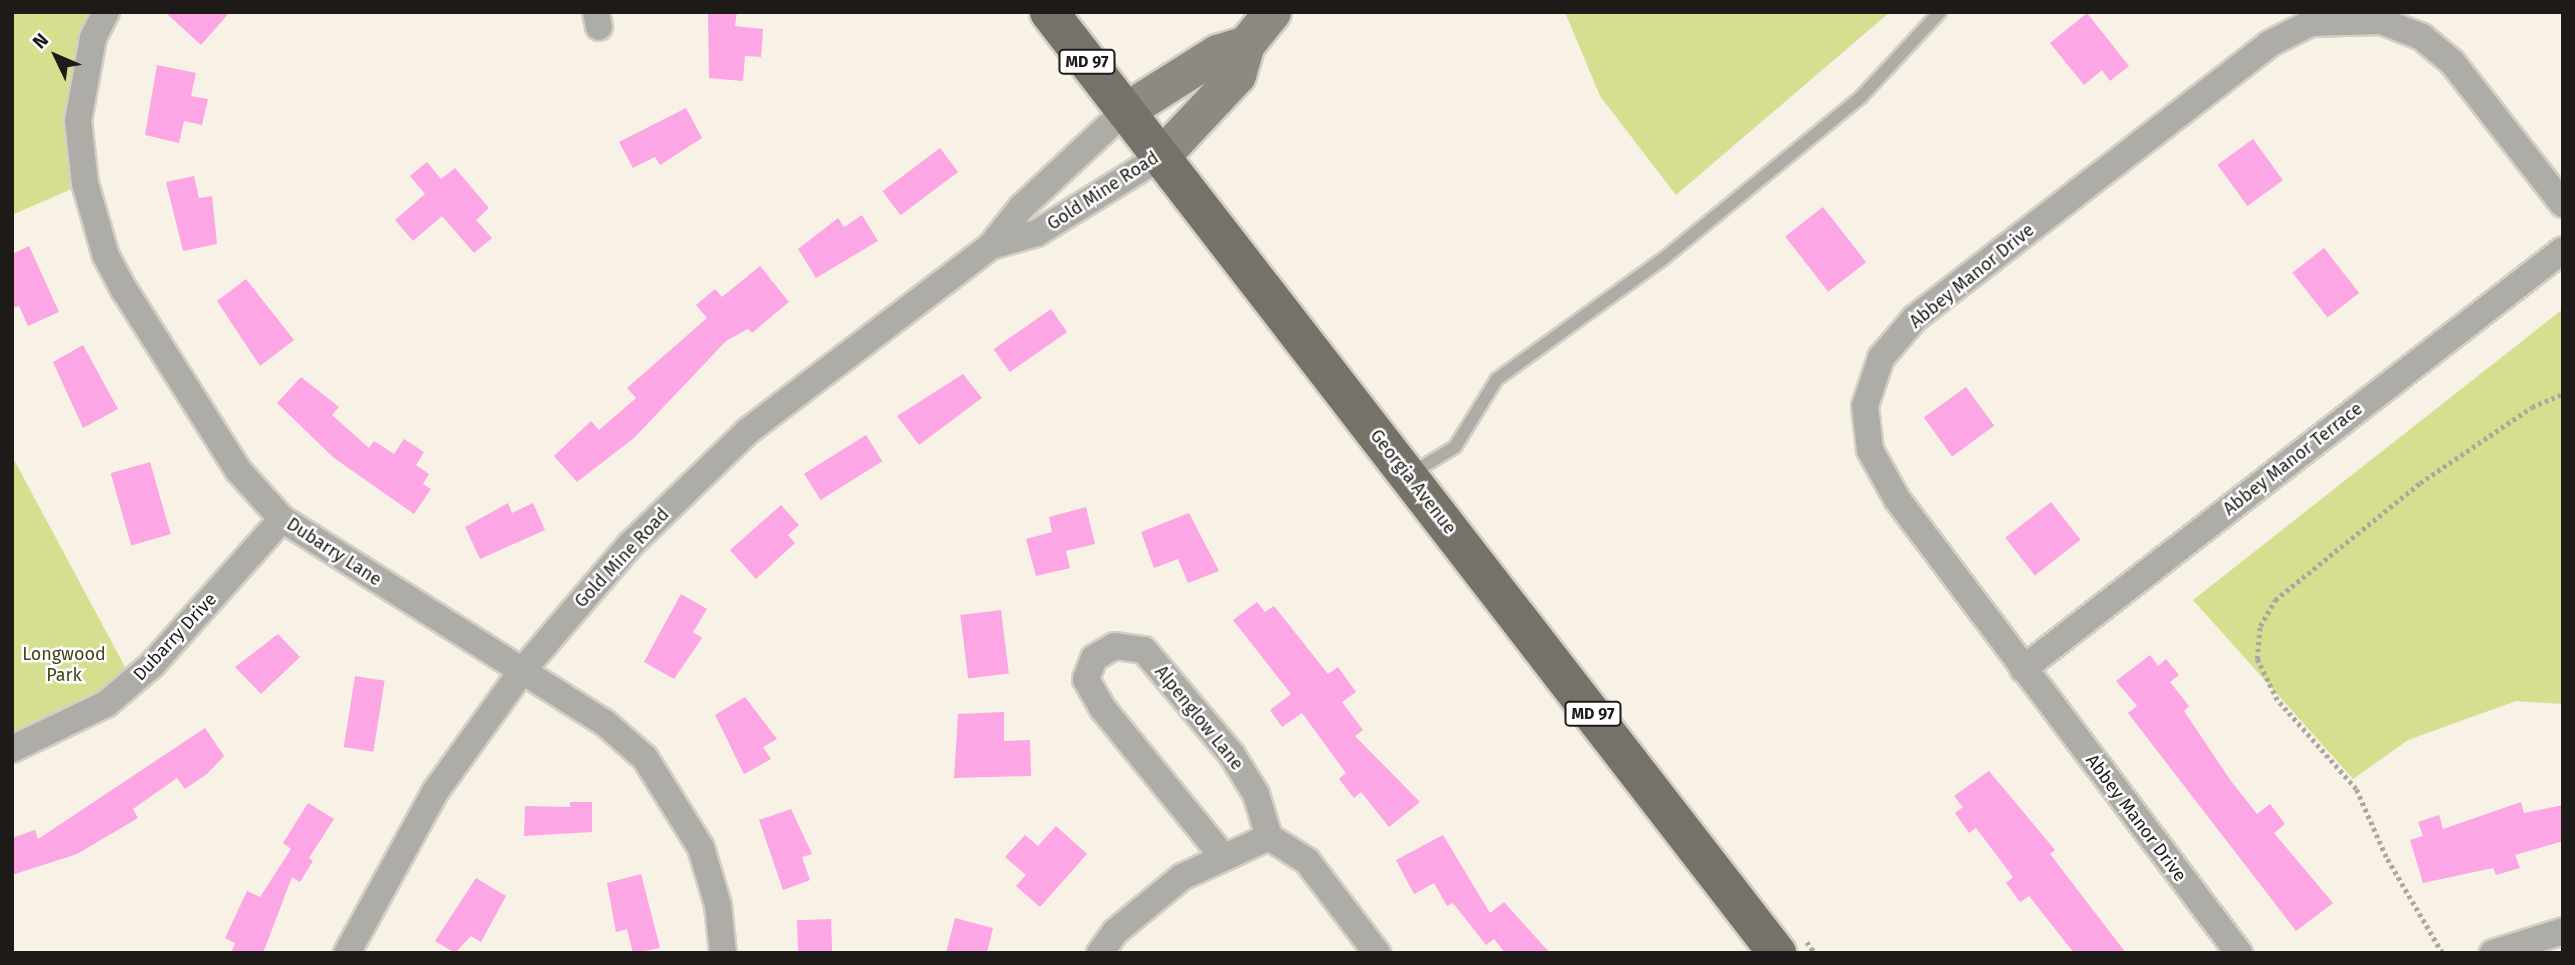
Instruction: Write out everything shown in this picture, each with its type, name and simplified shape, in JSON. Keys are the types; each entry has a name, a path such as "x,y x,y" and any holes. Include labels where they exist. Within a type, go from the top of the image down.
{"main road":[{"name":"Georgia Avenue","path":"1049,12 1777,953"}],"street":[{"name":"Dubarry Lane","path":"106,12 93,38 78,121 85,183 106,256 238,470 282,519 605,723 667,787 701,848 718,905 723,953"},
{"name":"Gold Mine Road","path":"991,246 1037,233 1160,157 1237,75 1246,44 1272,12"},
{"name":"Abbey Manor Drive","path":"2239,953 1897,499 1870,450 1865,406 1881,358 1915,318 2269,44 2311,23 2381,21 2422,37 2452,62 2563,204"},
{"name":"Gold Mine Road","path":"347,953 435,792 522,671 631,544 748,431 991,246 1021,208 1125,111 1217,53 1246,44"},
{"name":"Abbey Manor Terrace","path":"2023,669 2563,250"},
{"name":"Dubarry Drive","path":"12,749 106,704 152,665 282,519"},
{"name":"Alpenglow Lane","path":"1221,854 1103,709 1086,679 1094,658 1115,646 1144,650 1232,755 1256,794 1269,837"},
{"path":"1100,953 1115,932 1172,884 1221,854 1269,837 1307,861 1377,953"},
{"path":"2493,953 2563,931"}],"lane":[{"path":"1409,476 1455,447 1497,379 1663,259 1861,97 1940,12"}],"path":[{"path":"2442,953 2386,857 2356,789 2277,700 2257,659 2260,626 2275,600 2420,483 2532,407 2563,394"}],"green space":[{"path":"12,12 106,12 93,38 85,183 12,215"},
{"path":"1565,12 1890,12 1676,195 1600,96"},
{"path":"2563,309 2563,704 2516,701 2408,740 2353,779 2193,600"},
{"name":"Longwood Park","path":"12,456 133,682 12,749"}],"building":[{"path":"165,12 230,12 201,45"},
{"path":"708,12 737,12 735,26 763,29 761,57 745,56 743,81 709,78"},
{"path":"2087,13 2129,66 2110,81 2102,70 2084,85 2050,43"},
{"path":"157,65 196,73 191,96 208,99 202,125 184,121 179,143 145,135"},
{"path":"686,108 702,138 660,165 655,157 633,168 619,142"},
{"path":"2253,139 2283,180 2247,206 2217,165"},
{"path":"940,148 958,172 901,215 882,191"},
{"path":"427,162 441,179 455,168 489,208 476,220 492,238 474,253 442,216 413,241 395,220 425,194 410,176"},
{"path":"194,176 199,198 212,196 217,244 183,251 166,182"},
{"path":"1823,207 1866,262 1828,292 1785,237"},
{"path":"862,215 878,241 816,278 798,249 838,218 844,227"},
{"path":"29,246 59,312 28,326 19,306 12,308 12,254"},
{"path":"2324,248 2359,293 2328,318 2292,273"},
{"path":"760,266 789,302 752,333 748,329 726,341 634,438 577,482 554,456 591,421 599,430 636,398 627,388 707,318 696,305 715,289 722,297"},
{"path":"246,279 294,340 260,366 217,301"},
{"path":"1051,309 1067,332 1010,372 994,349"},
{"path":"83,345 118,409 83,428 53,362"},
{"path":"963,374 982,398 919,445 897,416"},
{"path":"301,377 339,407 332,415 369,448 374,441 394,454 404,439 424,452 416,465 429,474 423,484 431,489 414,514 334,458 277,403"},
{"path":"1966,387 1994,426 1952,456 1924,418"},
{"path":"866,435 882,461 821,500 804,474"},
{"path":"150,462 171,534 131,545 111,473"},
{"path":"2051,502 2081,540 2035,576 2005,538"},
{"path":"508,503 512,513 533,503 545,530 480,559 465,527"},
{"path":"781,505 799,525 788,535 795,543 756,579 730,550"},
{"path":"1086,507 1095,544 1066,551 1070,568 1036,576 1026,539 1052,532 1049,517"},
{"path":"1189,513 1219,571 1188,583 1178,559 1154,568 1141,532"},
{"path":"681,594 707,609 693,632 702,638 674,679 644,662"},
{"path":"1257,602 1265,612 1274,606 1328,674 1338,667 1356,692 1342,702 1363,730 1355,736 1420,802 1389,827 1361,792 1354,798 1339,779 1346,773 1302,713 1282,727 1270,710 1291,694 1233,620"},
{"path":"1001,610 1009,674 968,679 960,615"},
{"path":"278,634 300,657 261,694 235,667"},
{"path":"2150,655 2158,666 2166,659 2179,675 2170,682 2189,706 2184,711 2231,781 2257,814 2270,804 2285,824 2274,833 2333,903 2296,931 2128,713 2137,706 2116,681"},
{"path":"355,676 385,681 373,752 344,747"},
{"path":"745,697 777,739 763,747 771,759 744,774 715,715"},
{"path":"1004,712 1004,741 1030,740 1031,776 954,778 958,714"},
{"path":"205,728 224,756 207,774 185,789 177,778 133,809 138,818 77,854 12,875 12,838 35,830 38,839"},
{"path":"1989,771 2055,850 2050,854 2126,953 2074,953 2029,896 2020,902 2006,883 2013,877 1976,828 1969,833 1955,813 1963,807 1954,796"},
{"path":"570,802 592,802 592,832 524,836 525,806 570,807"},
{"path":"2521,802 2524,813 2563,805 2563,841 2515,855 2520,868 2496,875 2493,868 2423,883 2410,840 2423,836 2418,822 2439,815 2443,829"},
{"path":"308,803 334,819 309,858 313,861 300,882 292,877 263,953 231,953 235,943 225,938 247,891 260,897 291,849 283,843"},
{"path":"791,809 812,854 802,857 810,880 783,890 759,820"},
{"path":"1056,826 1087,854 1040,907 1016,886 1026,875 1005,857 1025,835 1038,846"},
{"path":"1443,835 1490,913 1504,902 1550,953 1505,953 1494,939 1486,945 1453,903 1447,906 1434,883 1414,894 1396,860"},
{"path":"641,874 660,948 633,953 627,929 616,932 607,883"},
{"path":"476,878 506,896 481,942 471,936 455,953 435,941"},
{"path":"955,918 993,928 987,953 946,953"},
{"path":"831,919 832,953 798,953 797,920"}]}
